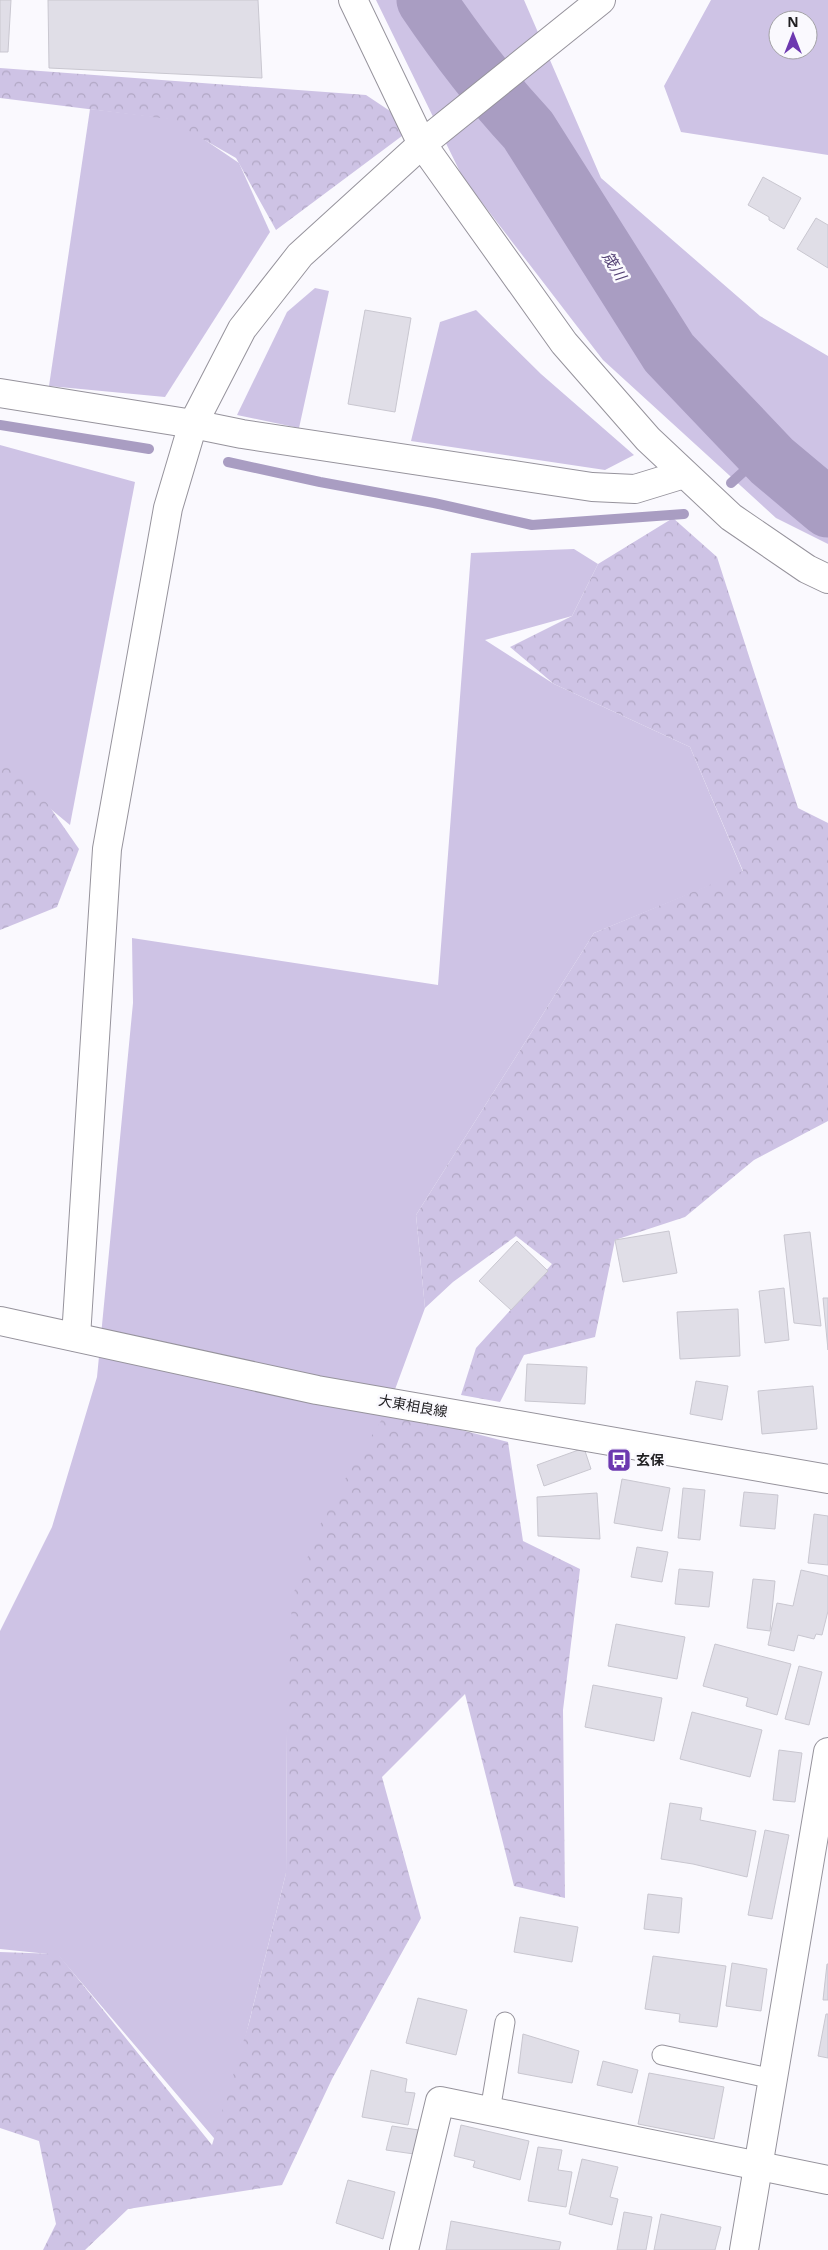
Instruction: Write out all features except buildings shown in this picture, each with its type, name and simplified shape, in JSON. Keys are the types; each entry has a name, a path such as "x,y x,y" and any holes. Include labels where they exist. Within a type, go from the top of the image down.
{"street":[{"path":"353,0 422,144 564,343 648,439 731,517 807,569 828,580"},
{"path":"76,1337 107,848 168,508 193,424 242,329 300,255 422,144 601,0"},
{"path":"0,393 193,424 242,434 592,487 635,489 684,474"},
{"name":"大東相良線","path":"0,1321 317,1390 828,1479"},
{"path":"744,2250 828,1752"},
{"path":"404,2250 440,2101 828,2180"}],"lane":[{"path":"490,2111 504,2022"},
{"path":"662,2055 773,2079"}],"green space":[{"path":"376,0 524,0 601,178 760,316 828,356 828,544 776,518 603,360 463,178"},
{"path":"711,0 828,0 828,155 681,132 664,86"},
{"path":"0,68 366,95 414,127 276,230 236,158 168,119 0,98"},
{"path":"90,109 174,119 239,163 270,232 165,397 49,386"},
{"path":"315,288 329,291 299,428 237,415 287,312"},
{"path":"476,310 541,374 634,455 605,470 411,441 440,322"},
{"path":"0,445 135,482 70,825 0,767"},
{"path":"673,518 717,557 798,808 828,823 828,1121 754,1160 685,1217 615,1240 595,1337 524,1355 500,1402 461,1395 476,1348 552,1264 516,1236 453,1282 425,1308 416,1215 594,933 743,871 690,747 554,684 510,647 572,616 598,564"},
{"path":"574,549 598,564 572,616 485,640 554,684 690,747 743,872 594,933 416,1215 425,1308 362,1479 287,1732 286,1873 219,2144 58,1955 0,1949 0,1631 52,1527 97,1377 133,1003 132,938 438,985 471,553"},
{"path":"0,758 47,803 79,849 57,907 0,930"},
{"path":"387,1411 508,1442 523,1541 580,1569 563,1710 565,1898 514,1886 465,1694 382,1777 421,1918 332,2079 282,2185 128,2209 85,2250 43,2250 56,2224 39,2141 0,2128 0,1952 58,1954 212,2145 249,2023 286,1873 287,1732 292,1597 326,1510"}],"waterway":[{"name":"筬川","path":"426,0 475,67 528,130 669,353 772,461 828,508"},
{"path":"0,425 149,449"},
{"path":"731,483 764,453"},
{"path":"228,462 320,482 434,503 532,525 684,514"}],"place":[{"name":"玄保","path":"619,1460"}]}
